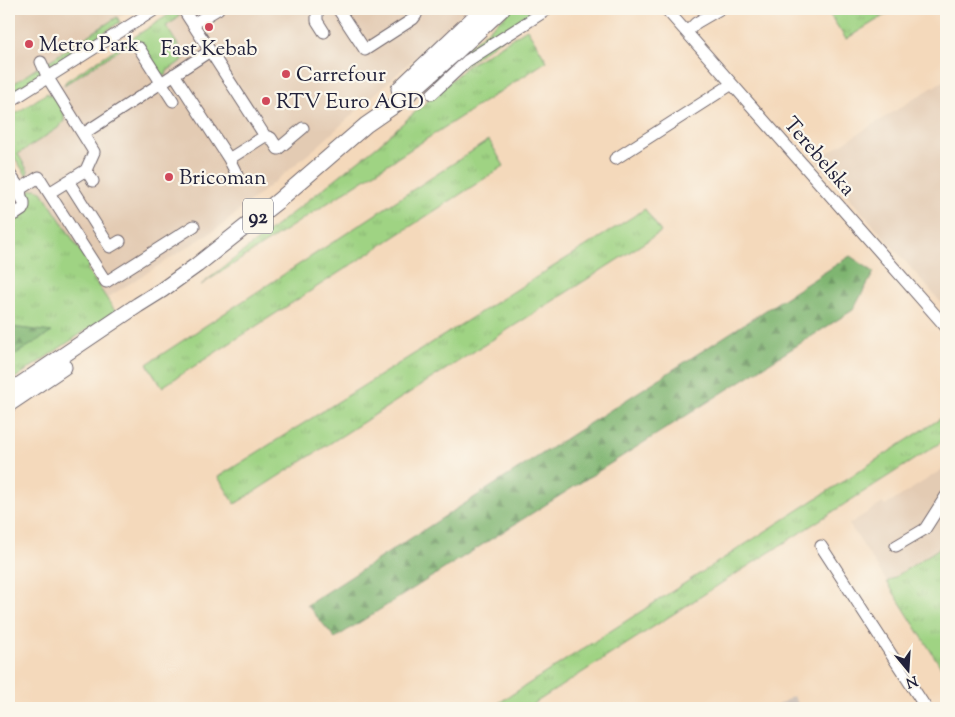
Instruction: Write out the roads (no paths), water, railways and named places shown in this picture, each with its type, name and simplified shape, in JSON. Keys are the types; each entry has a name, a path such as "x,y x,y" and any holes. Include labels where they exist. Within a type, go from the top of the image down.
{"main road":[{"name":"92","path":"366,125 390,98 482,9"},
{"name":"92","path":"9,392 197,265 278,201 366,125 439,68 502,9"},
{"name":"92","path":"9,404 95,346 142,309 162,290"}],"street":[{"path":"9,102 156,9"},
{"path":"183,9 265,136 271,138 278,149 303,128"},
{"path":"193,24 218,9"},
{"path":"317,9 317,21 324,32"},
{"path":"338,9 365,50 413,19 418,9"},
{"path":"432,94 467,61 548,9"},
{"name":"Terebelska","path":"666,9 946,327"},
{"path":"687,32 720,9"},
{"path":"139,48 173,101"},
{"path":"83,134 210,51"},
{"path":"41,62 48,78 94,152 86,170 49,194"},
{"path":"174,74 229,159 237,175"},
{"path":"615,159 732,84"},
{"path":"229,159 265,136"},
{"path":"86,170 93,180"},
{"path":"9,172 20,189 24,206 16,214 9,203"},
{"path":"20,189 38,177 106,282 194,226"},
{"path":"68,181 110,247 120,241"},
{"path":"896,546 924,529 946,496"},
{"path":"821,546 926,708"}],"place":[{"name":"Fast Kebab","path":"209,27"},
{"name":"Metro Park","path":"29,44"},
{"name":"Carrefour","path":"286,74"},
{"name":"RTV Euro AGD","path":"266,101"},
{"name":"Bricoman","path":"169,177"}]}
